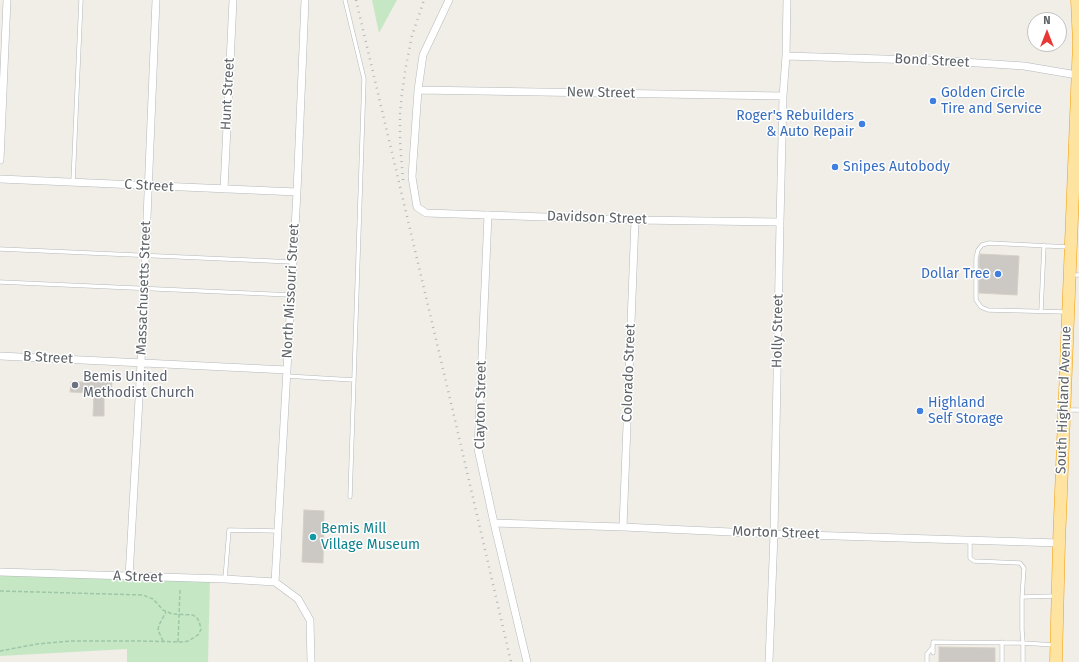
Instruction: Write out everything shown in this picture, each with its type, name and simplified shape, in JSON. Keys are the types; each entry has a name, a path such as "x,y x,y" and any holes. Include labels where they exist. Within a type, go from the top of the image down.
{"highway":[{"name":"South Highland Avenue","path":"1056,656 1058,543 1068,312 1074,275 1070,247 1077,135 1079,42 1077,0"}],"street":[{"path":"0,160 7,0"},
{"name":"Massachusetts Street","path":"128,577 141,363 156,0"},
{"name":"Hunt Street","path":"224,189 232,0"},
{"name":"North Missouri Street","path":"275,582 297,192 305,0"},
{"path":"418,90 423,55 449,0"},
{"name":"Holly Street","path":"769,662 774,534 780,222 787,0"},
{"name":"Bond Street","path":"786,56 948,61 1024,66 1078,74"},
{"name":"New Street","path":"418,90 784,96"},
{"name":"Davidson Street","path":"418,90 412,177 417,207 426,214 635,220 780,222"},
{"name":"C Street","path":"0,179 297,192"},
{"name":"Clayton Street","path":"488,215 478,449 527,662"},
{"name":"Colorado Street","path":"623,527 635,220"},
{"name":"B Street","path":"0,356 141,363 287,373"},
{"name":"Morton Street","path":"494,523 1058,543"},
{"name":"A Street","path":"0,572 275,582"},
{"path":"275,582 298,599 310,620 311,662"}],"lane":[{"path":"73,182 81,0"},
{"path":"345,0 364,79 350,497"},
{"path":"1068,312 988,310 981,306 976,300 976,258 978,250 982,245 989,243 1070,247"},
{"path":"1041,311 1044,245"},
{"path":"0,249 293,262"},
{"path":"0,282 291,295"},
{"path":"287,373 354,380"},
{"path":"1064,410 1079,410"},
{"path":"225,579 228,530 278,531"},
{"path":"970,540 970,558 974,562 1020,563 1024,568 1022,597 1023,662"},
{"path":"1022,597 1058,596"},
{"path":"933,653 933,642 1002,642 1023,643 1056,656"},
{"path":"1002,642 1002,662"},
{"path":"927,662 927,654 933,648"}],"path":[{"path":"178,642 180,590"},
{"path":"0,591 143,595 153,599 166,612 172,614 193,615 200,621 201,629 199,634 188,641 62,641 0,651"},
{"path":"163,641 158,630 166,612"}],"green space":[{"path":"372,0 397,0 379,33"},
{"path":"0,572 210,579 208,662 127,662 127,649 0,656"}],"building":[{"name":"Dollar Tree","path":"980,254 1019,256 1017,295 979,293"},
{"path":"94,379 112,382 111,395 104,395 104,416 93,416 94,393 70,392 71,382 94,382"},
{"name":"Bemis Mill Village Museum","path":"304,510 324,511 323,563 302,562"},
{"path":"939,647 995,648 995,662 939,662"}],"railway":[{"path":"356,0 511,662"},
{"path":"403,180 400,141 402,93 412,36 424,0"}],"place":[{"name":"Golden Circle Tire and Service","path":"933,101"},
{"name":"Roger's Rebuilders & Auto Repair","path":"862,124"},
{"name":"Snipes Autobody","path":"835,167"},
{"name":"Dollar Tree","path":"998,274"},
{"name":"Bemis United Methodist Church","path":"75,385"},
{"name":"Highland Self Storage","path":"920,411"},
{"name":"Bemis Mill Village Museum","path":"313,537"}]}
